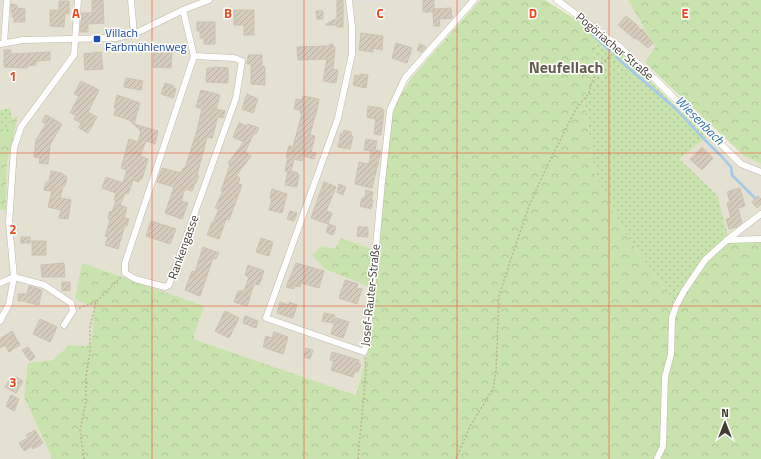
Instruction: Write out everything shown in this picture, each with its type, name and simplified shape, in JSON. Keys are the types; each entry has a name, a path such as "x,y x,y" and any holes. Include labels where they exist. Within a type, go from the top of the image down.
{"street":[{"path":"7,0 2,44 24,40 116,38 134,34 183,10 209,0"},
{"path":"0,321 9,304 14,277 9,223 14,148 21,127 74,55 78,0"},
{"path":"131,0 134,34"},
{"name":"Josef-Rauter-Straße","path":"349,0 352,27 352,54 338,118 266,318 364,352 367,343 390,110 405,78 474,0"},
{"name":"Pogöriacher Straße","path":"556,0 620,47 656,80 741,164 761,172"},
{"path":"125,273 125,263 133,237 194,56 183,10"},
{"name":"Rankengasse","path":"125,273 135,279 165,287 169,284 236,98 242,61 234,58 194,56"},
{"path":"657,459 662,446 665,376 671,354 672,318 676,306 684,291 705,260 727,240 761,214"},
{"path":"727,240 761,239"},
{"path":"0,283 14,277 44,285 71,303 73,311 64,325"}],"path":[{"path":"456,459 470,426 493,389 496,371 500,296 529,206 572,115 589,93 591,84 600,65 620,47"},
{"path":"73,307 80,308 96,302 125,273"},
{"path":"84,459 80,431 86,401 86,376 90,353 90,327 96,302"},
{"path":"358,459 366,371 364,352"}],"shaded area":[{"path":"0,0 477,0 412,72 392,110 378,251 335,249 325,269 374,289 370,342 356,395 193,339 204,306 124,279 94,306 92,341 87,346 69,345 53,360 28,363 24,397 51,459 0,459 0,210 6,210 7,163 17,117 12,119 11,108 0,110"},
{"path":"354,0 381,0 381,2 354,3"},
{"path":"559,0 628,0 655,47 645,63"},
{"path":"707,137 761,164 761,241 729,240 679,159"}],"green space":[{"path":"480,0 545,0 599,34 584,104 596,178 628,238 676,305 698,262 729,240 761,241 761,459 51,459 24,397 28,363 53,360 69,345 87,346 92,341 94,307 75,299 82,263 204,306 193,339 356,395 370,342 374,289 325,269 312,255 322,246 335,249 341,238 378,251 392,110 411,78"},
{"path":"628,0 761,0 761,164 744,156 645,63 655,47"},
{"path":"599,34 621,52 707,137 679,159 717,195 729,240 676,305 628,238 596,178 584,104"},
{"path":"11,108 12,119 0,140 0,110"},
{"path":"18,116 7,163 6,210 0,210 0,140 12,119"}],"building":[{"path":"92,0 103,0 104,23 88,24 88,32 80,32 82,13 92,13"},
{"path":"337,0 343,0 343,27 337,27 337,25 325,25 337,18"},
{"path":"423,0 434,0 434,9 451,8 452,18 439,19 440,26 434,26 433,12 423,12"},
{"path":"59,1 69,1 69,14 65,13 64,27 50,26 50,10 59,10"},
{"path":"11,4 17,5 17,8 25,9 25,22 14,22 14,17 12,17 11,12"},
{"path":"234,10 254,10 254,35 244,35 244,25 234,25"},
{"path":"316,11 323,11 323,19 317,19"},
{"path":"626,16 636,24 640,30 642,29 653,43 648,48 618,25"},
{"path":"197,22 215,22 215,44 204,44 204,38 200,38 200,31 197,31"},
{"path":"361,33 383,36 382,50 373,48 373,52 359,50"},
{"path":"396,43 412,48 407,63 392,58"},
{"path":"330,44 333,44 333,47 335,47 333,69 338,70 336,83 323,81 327,59 298,60 297,47 329,46"},
{"path":"420,44 426,47 422,52 417,50"},
{"path":"4,50 11,50 11,54 50,52 50,60 36,61 36,65 27,66 27,68 4,67"},
{"path":"154,50 172,51 171,68 153,67"},
{"path":"101,52 103,69 85,70 84,54"},
{"path":"248,55 262,55 262,66 265,67 265,85 251,84 251,64 247,64"},
{"path":"207,68 228,68 228,83 206,82"},
{"path":"360,74 368,75 366,88 353,85 355,75 360,76"},
{"path":"126,78 143,81 141,90 124,87"},
{"path":"81,81 99,90 88,112 97,117 88,133 79,128 81,123 74,119 76,115 70,113 79,96 74,94"},
{"path":"165,83 174,86 173,88 176,89 173,98 161,94"},
{"path":"201,90 220,95 216,109 225,111 223,118 218,117 212,138 207,137 197,175 199,176 192,191 185,189 181,201 188,203 182,219 165,213 174,187 157,182 162,168 181,173 183,168 185,168 202,109 196,107"},
{"path":"247,94 258,99 253,113 242,109"},
{"path":"117,95 140,103 134,124 158,131 155,144 146,141 140,156 148,159 142,179 140,178 139,182 133,180 128,194 125,193 120,205 127,208 124,218 129,219 127,226 125,225 118,249 105,245 108,237 105,236 110,220 108,219 110,211 112,212 116,201 114,200 116,193 102,188 106,177 123,183 127,170 121,168 129,139 138,142 141,131 129,120 114,115"},
{"path":"303,96 319,99 310,135 315,136 311,152 316,153 314,159 303,156 302,161 294,159 291,171 298,173 297,175 299,175 297,187 285,185 288,171 285,171 288,157 286,157 289,146 293,147 302,113 300,113 300,110 294,109 296,99 302,100"},
{"path":"368,106 382,108 381,110 384,110 381,135 374,134 376,119 367,117"},
{"path":"46,115 62,124 50,145 48,164 39,163 40,158 34,157 36,140 46,124 42,122"},
{"path":"239,123 247,126 248,124 259,128 256,134 254,133 245,152 251,156 236,176 240,178 238,184 242,185 229,220 226,219 219,239 207,235 219,209 215,208 223,191 221,191 230,165 228,163 244,142 233,137"},
{"path":"344,130 351,132 351,136 353,136 350,149 338,147 341,133 343,134"},
{"path":"366,139 377,141 375,150 381,151 372,188 355,184 359,162 369,164 371,151 364,150"},
{"path":"702,147 713,158 702,170 690,159"},
{"path":"51,171 61,173 67,177 60,198 71,200 68,219 59,218 61,210 48,207 52,191 44,190 46,182 49,182"},
{"path":"324,182 336,187 326,211 332,213 328,224 311,218"},
{"path":"339,184 346,187 343,195 337,192"},
{"path":"740,188 745,206 738,208 742,223 737,227 729,229 726,219 731,218 727,203 730,202 727,192"},
{"path":"272,189 287,194 282,213 269,210 272,199 270,198"},
{"path":"366,190 373,192 371,209 360,206 362,198 365,198"},
{"path":"758,196 761,199 761,204 757,208 752,202"},
{"path":"290,211 297,213 294,221 287,219"},
{"path":"151,221 176,229 170,244 146,236"},
{"path":"329,224 336,227 333,235 326,232"},
{"path":"358,227 368,227 368,237 357,236"},
{"path":"21,237 30,237 30,243 21,243"},
{"path":"261,238 273,242 269,256 256,252"},
{"path":"32,241 46,241 46,255 32,255"},
{"path":"203,247 219,253 216,259 213,258 200,296 185,290 192,271 195,272"},
{"path":"64,263 65,277 42,277 41,265"},
{"path":"296,263 324,271 319,288 301,283 300,287 295,286 294,289 286,287"},
{"path":"248,265 264,271 259,285 254,284 247,306 234,302 238,291 244,291 249,277 245,275"},
{"path":"345,280 358,284 356,288 362,289 357,304 339,298"},
{"path":"62,282 70,282 70,290 62,291"},
{"path":"29,286 42,290 39,305 26,301 18,301 18,294 27,294"},
{"path":"280,302 289,305 289,302 297,305 293,318 277,313"},
{"path":"225,311 239,318 229,338 215,331"},
{"path":"324,313 335,315 333,323 322,321"},
{"path":"245,316 258,321 256,328 243,323"},
{"path":"336,318 349,322 343,338 331,334"},
{"path":"40,319 57,327 50,342 33,334"},
{"path":"12,331 20,345 9,352 5,345 0,348 0,339"},
{"path":"274,332 288,337 283,354 263,347 266,336 272,338"},
{"path":"28,347 35,357 30,361 22,350"},
{"path":"306,348 313,350 310,359 304,357"},
{"path":"332,352 359,360 358,363 361,364 358,372 355,371 353,377 331,370 334,361 330,360"},
{"path":"11,377 15,379 16,377 23,381 16,393 5,387"},
{"path":"11,395 19,399 14,411 6,406"},
{"path":"35,430 43,443 33,449 32,446 24,451 19,443 28,438 26,435"}],"waterway":[{"name":"Wiesenbach","path":"592,34 610,51"},
{"name":"Wiesenbach","path":"616,57 677,110 723,158 731,167 732,175 761,204"}],"place":[{"name":"Villach Farbmühlenweg","path":"97,39"}],"district":[{"name":"Neufellach","path":"566,67"}]}
